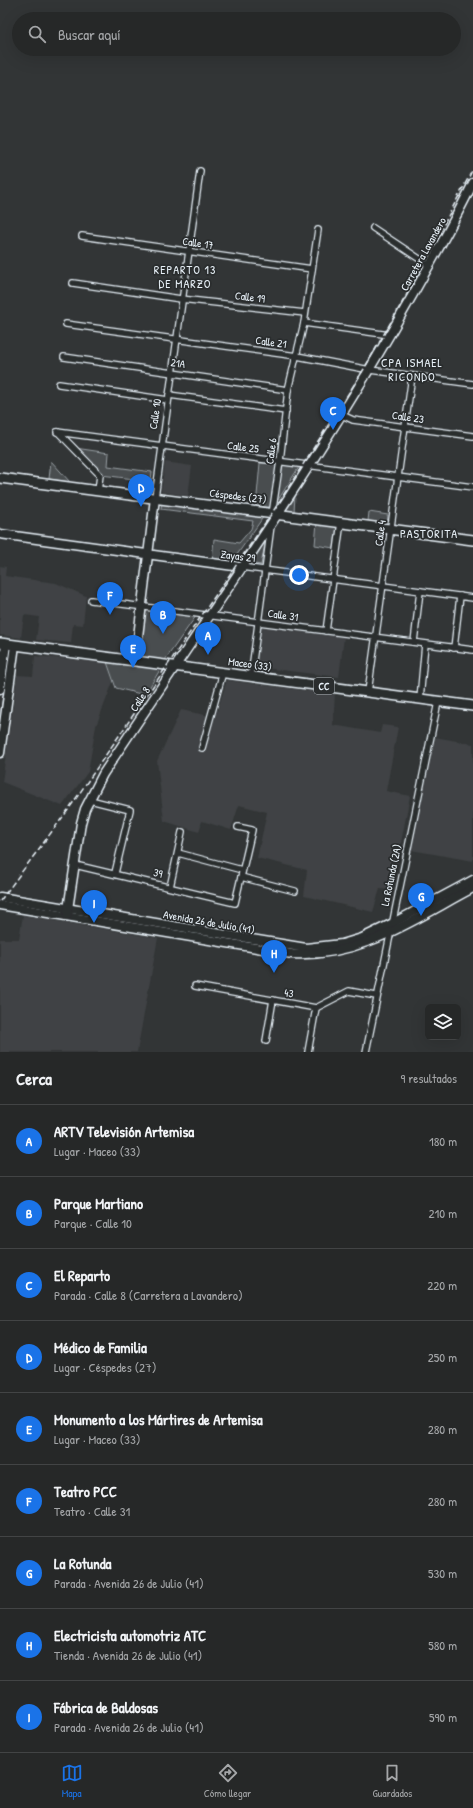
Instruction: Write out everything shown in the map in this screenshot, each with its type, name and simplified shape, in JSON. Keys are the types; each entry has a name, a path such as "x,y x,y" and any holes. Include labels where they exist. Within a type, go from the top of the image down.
{"main road":[{"name":"Céspedes (27)","path":"0,478 473,540"},
{"name":"Maceo (33)","path":"7,644 473,706"}],"street":[{"name":"Calle 10","path":"134,661 181,299 200,171"},
{"name":"Carretera Lavandero","path":"342,414 370,370 450,231 473,183"},
{"path":"373,228 430,266"},
{"name":"Calle 6","path":"275,513 288,390 304,323 318,230"},
{"name":"Calle 17","path":"82,236 312,269"},
{"name":"Calle 19","path":"73,283 181,299 305,313"},
{"path":"304,323 390,335"},
{"name":"Calle 21","path":"66,324 297,356 370,370 473,384"},
{"name":"21A","path":"64,357 288,390"},
{"name":"Calle 4","path":"368,692 412,376"},
{"path":"59,384 286,411"},
{"name":"Calle 23","path":"342,414 353,420 473,436"},
{"name":"Calle 8","path":"68,913 81,823 90,800 103,774 272,523 275,513 309,466 342,414"},
{"name":"Calle 25","path":"98,490 100,475 57,432 473,488"},
{"path":"326,631 341,522"},
{"path":"251,676 259,622 264,570 272,523"},
{"name":"Zayas 29","path":"0,534 473,598"},
{"path":"414,642 420,591"},
{"path":"454,648 460,596"},
{"name":"Calle 31","path":"91,600 473,650"},
{"path":"0,689 7,644"},
{"path":"0,748 7,644"},
{"path":"420,699 425,644"},
{"path":"202,748 223,672"},
{"name":"La Rotunda (2A)","path":"366,1052 376,996 438,702"},
{"path":"90,800 130,810 115,873"},
{"path":"238,827 252,830 240,877 295,891"},
{"path":"170,887 182,832"},
{"path":"178,853 242,870"},
{"name":"39","path":"75,865 115,873 235,903 240,877"},
{"name":"Avenida 26 de Julio (41)","path":"0,905 68,913 306,948 342,944 362,938 473,880"},
{"name":"Avenida 26 de Julio (41)","path":"0,897 68,913 292,954 308,955 345,950 359,946 389,933 473,888"},
{"name":"43","path":"195,986 316,1008"},
{"path":"308,1052 316,1008 349,991 376,996"},
{"path":"266,1041 273,1000"}],"shaded area":[{"path":"75,448 109,453 108,466 152,472 151,481 101,475"},
{"path":"51,461 70,482 49,479"},
{"path":"165,462 192,466 188,496 161,492"},
{"path":"260,463 277,464 270,507 256,506"},
{"path":"282,465 299,467 276,503"},
{"path":"295,495 294,512 284,510"},
{"path":"162,503 264,516 232,562 212,560 214,539 239,543 251,529 253,521 161,509"},
{"path":"369,512 388,515 387,524 368,521"},
{"path":"317,522 337,525 334,548 315,545"},
{"path":"266,538 261,565 248,563"},
{"path":"0,566 6,567 5,576 56,583 86,596 83,625 73,624 71,643 36,640 39,617 24,615 21,638 0,635"},
{"path":"145,610 196,616 165,660 139,657"},
{"path":"262,626 344,637 339,677 256,667"},
{"path":"35,656 107,662 113,682 96,726 88,772 62,806 2,782 17,675 33,676"},
{"path":"8,662 9,664 0,734 0,716"},
{"path":"107,662 161,668 145,695 116,688"},
{"path":"227,680 335,694 333,725 380,733 382,725 398,727 386,791 410,796 392,890 380,889 373,912 304,896 307,870 257,858 267,812 239,805 231,830 202,821 199,832 164,821 157,761 181,710 215,717"},
{"path":"435,737 473,744 473,861 411,850"},
{"path":"23,915 158,938 137,1052 0,1052 0,939 19,939"}],"railway":[{"path":"0,901 68,810 272,513 364,369 407,294 473,169"}],"place":[{"name":"El Reparto","path":"333,430"},
{"name":"Médico de Familia","path":"141,507"},
{"name":"Teatro PCC","path":"110,615"},
{"name":"Parque Martiano","path":"163,634"},
{"name":"ARTV Televisión Artemisa","path":"208,655"},
{"name":"Monumento a los Mártires de Artemisa","path":"133,668"},
{"name":"La Rotunda","path":"421,916"},
{"name":"Fábrica de Baldosas","path":"94,923"},
{"name":"Electricista automotriz ATC","path":"274,973"}],"district":[{"name":"REPARTO 13 DE MARZO","path":"185,277"},
{"name":"CPA ISMAEL RICONDO","path":"412,370"},
{"name":"PASTORITA","path":"429,534"}]}
